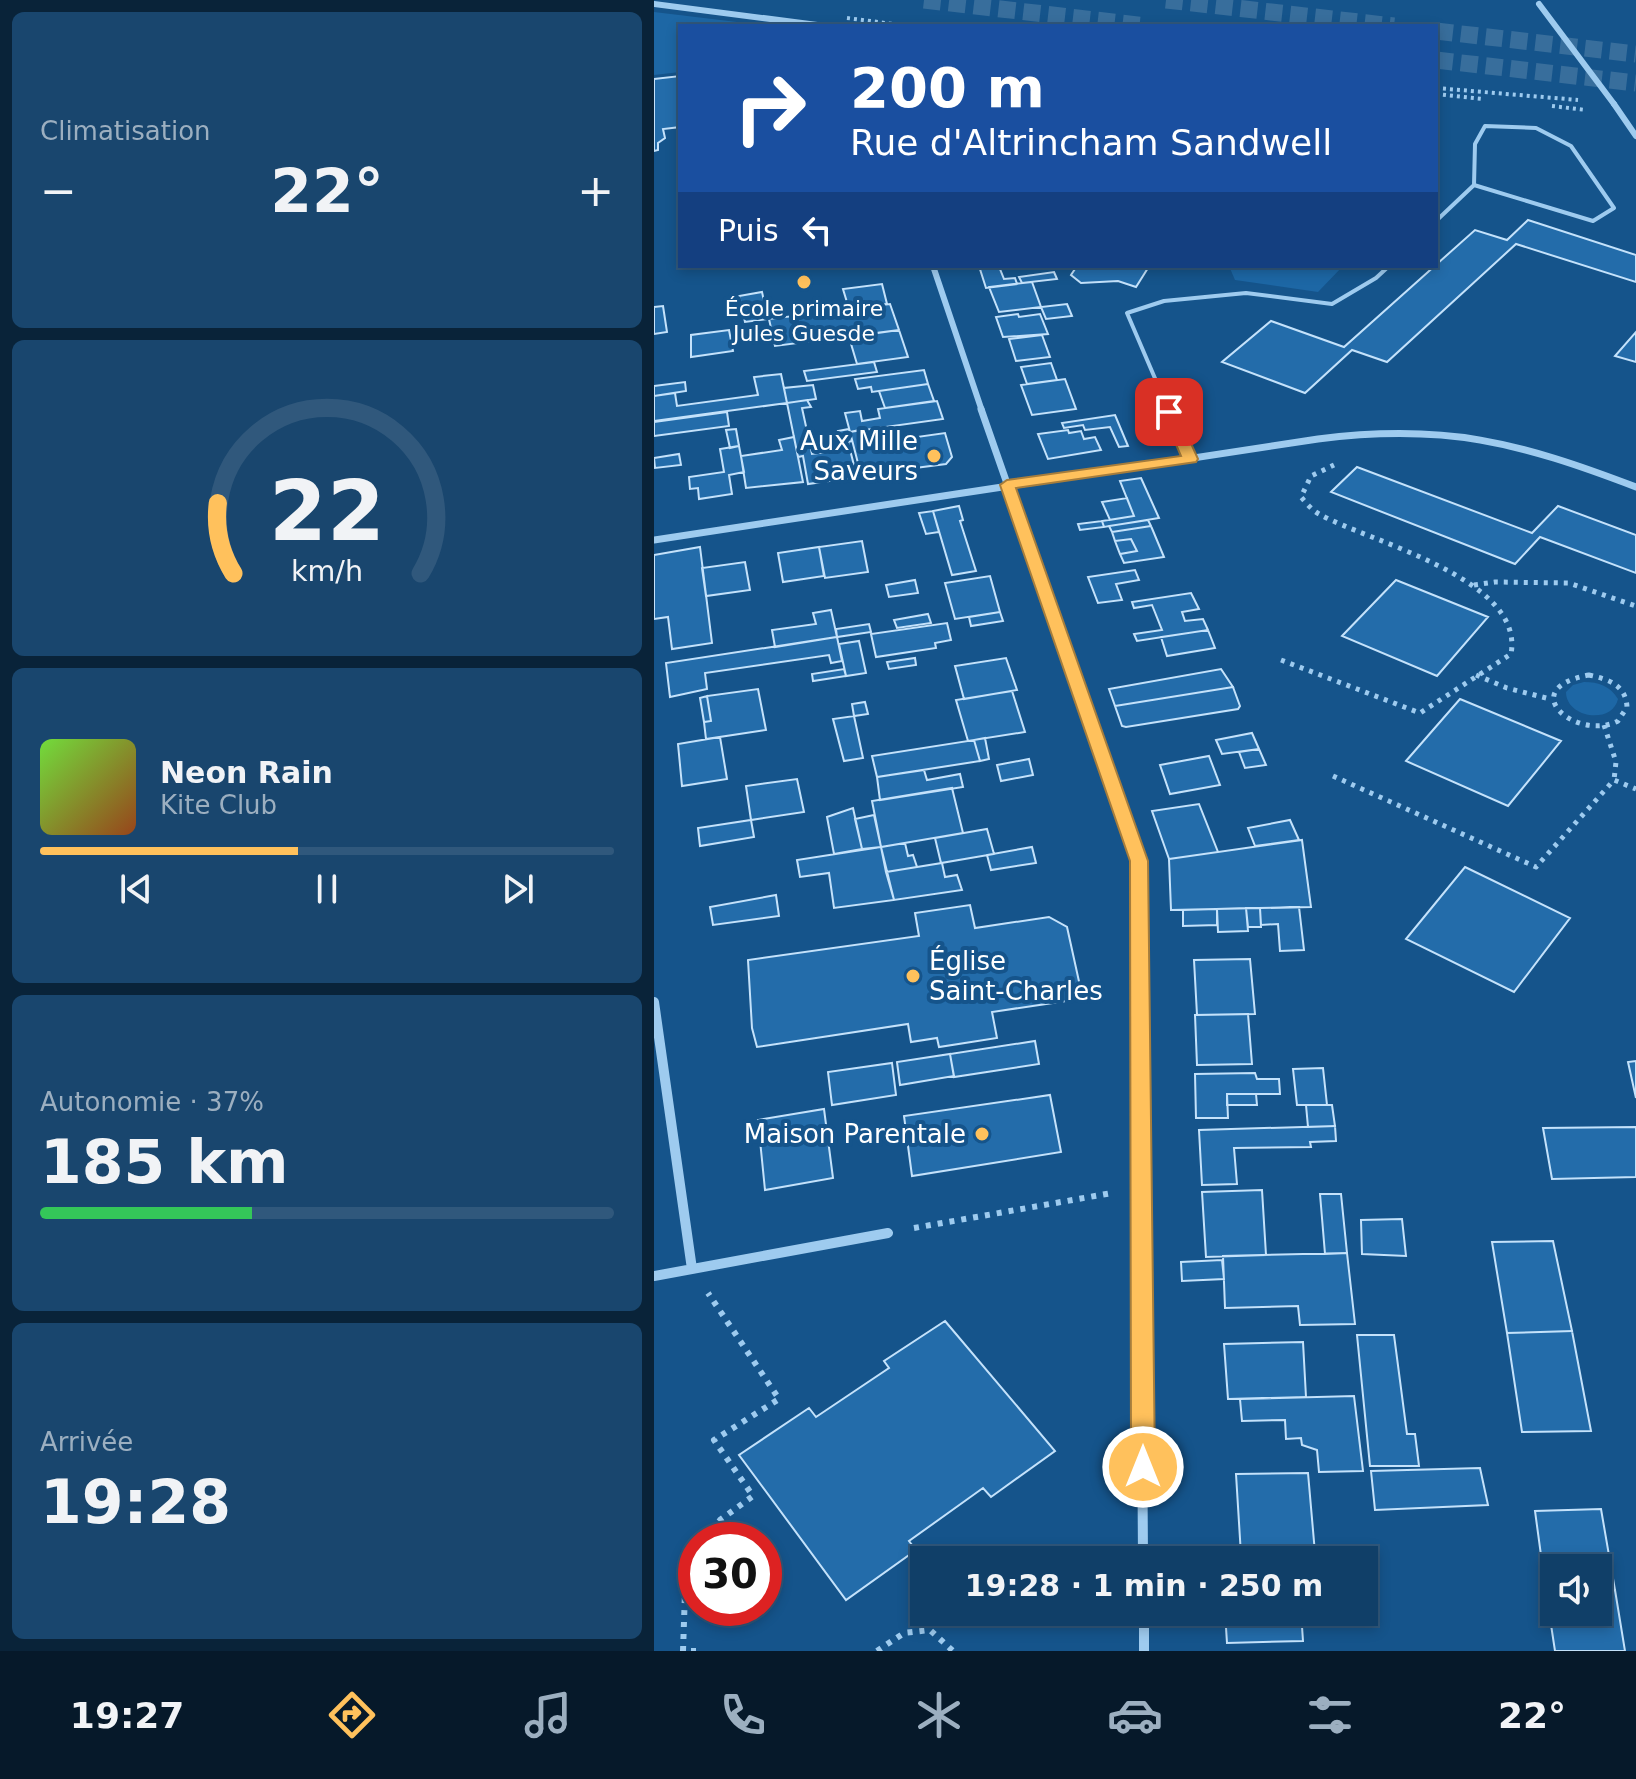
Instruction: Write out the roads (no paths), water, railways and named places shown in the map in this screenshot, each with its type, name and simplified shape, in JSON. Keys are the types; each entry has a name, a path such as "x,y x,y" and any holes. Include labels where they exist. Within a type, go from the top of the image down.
{"street":[{"path":"1537,2 1636,136"},
{"path":"654,4 809,24"},
{"path":"934,268 1139,861 1143,1546"},
{"path":"654,540 1007,485 1324,439 1397,432 1448,433 1495,440 1636,487"},
{"path":"654,1002 692,1269"},
{"path":"654,1276 888,1233"},
{"path":"1144,1626 1144,1651"}],"lane":[{"path":"1438,219 1474,185 1475,144 1485,126 1536,128 1571,146 1614,208 1593,221 1474,185"},
{"path":"1190,459 1127,313 1164,301 1246,293 1332,304 1376,278 1387,268"}],"tunnel":[{"path":"924,0 1130,24"},
{"path":"1166,0 1376,24"},
{"path":"1438,31 1636,54"},
{"path":"1438,60 1636,83"}],"place":[{"name":"École primaire Jules Guesde","path":"804,282"},
{"name":"Aux Mille Saveurs","path":"934,456"},
{"name":"Église Saint-Charles","path":"913,976"},
{"name":"Maison Parentale","path":"982,1134"}]}
